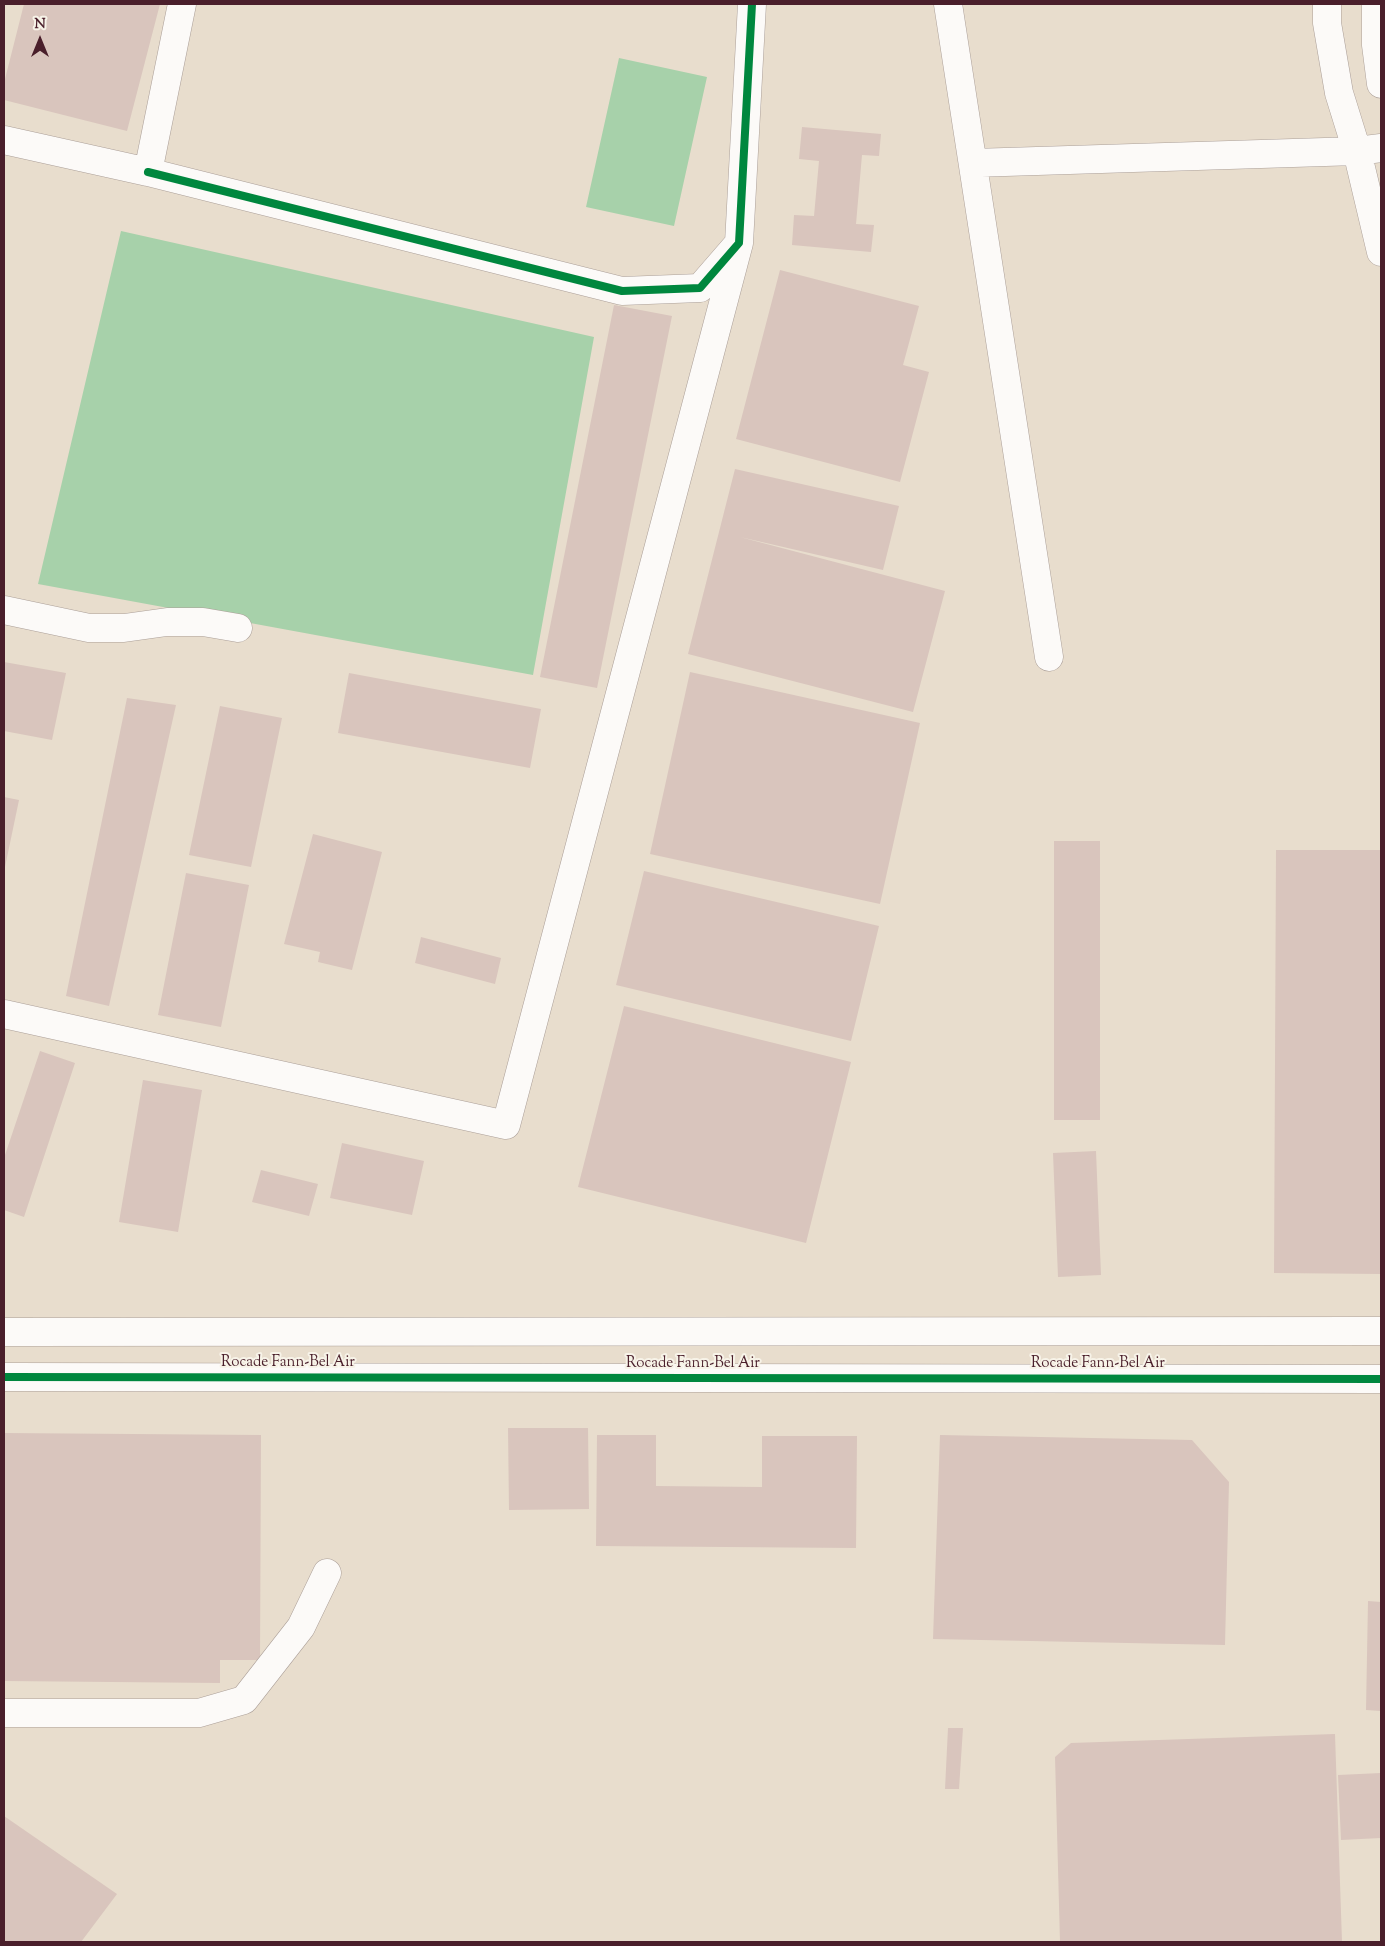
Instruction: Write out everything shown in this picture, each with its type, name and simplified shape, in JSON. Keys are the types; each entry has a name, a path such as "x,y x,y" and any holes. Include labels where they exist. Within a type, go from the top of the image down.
{"street":[{"path":"148,172 182,4"},
{"path":"4,1014 506,1125 739,243 752,4"},
{"path":"948,4 1049,657"},
{"path":"1328,4 1327,23 1340,94 1369,149 1381,252"},
{"path":"1376,4 1376,45 1381,84"},
{"path":"4,140 148,172 622,291 700,288 739,243"},
{"path":"973,163 1369,149"},
{"path":"4,610 89,628 124,628 167,622 203,622 238,628"},
{"name":"Rocade Fann-Bel Air","path":"4,1332 1381,1332"},
{"name":"Rocade Fann-Bel Air","path":"4,1377 1381,1378"},
{"path":"4,1713 199,1713 244,1700 301,1627 327,1573"}],"green space":[{"path":"619,58 707,77 674,226 586,207"},
{"path":"121,231 594,337 533,675 38,584"}],"building":[{"path":"24,4 160,4 127,131 4,100 4,83"},
{"path":"802,127 881,134 879,156 862,155 856,224 874,225 871,252 792,245 794,215 814,216 819,161 799,159"},
{"path":"780,270 919,306 903,365 929,372 900,482 736,439"},
{"path":"614,305 672,316 597,688 540,677"},
{"path":"735,469 899,506 883,570 740,537 945,591 913,712 688,654"},
{"path":"4,662 66,673 52,740 4,731"},
{"path":"690,672 920,723 880,904 650,854"},
{"path":"349,673 541,709 530,768 338,733"},
{"path":"127,698 176,705 109,1006 66,996"},
{"path":"220,706 282,718 251,867 189,855"},
{"path":"4,797 19,800 5,867 4,867"},
{"path":"313,834 382,852 352,970 318,962 320,952 284,944"},
{"path":"1054,841 1100,841 1100,1120 1054,1120"},
{"path":"1276,850 1381,850 1381,1274 1274,1273"},
{"path":"644,871 879,926 851,1041 616,985"},
{"path":"186,873 249,885 221,1027 158,1015"},
{"path":"421,937 501,958 495,984 415,963"},
{"path":"624,1006 851,1062 806,1243 578,1187"},
{"path":"40,1051 75,1063 24,1217 4,1210 4,1158"},
{"path":"143,1080 202,1090 178,1232 119,1222"},
{"path":"342,1143 424,1161 412,1215 330,1198"},
{"path":"1096,1151 1101,1275 1058,1277 1053,1153"},
{"path":"261,1170 318,1184 309,1216 252,1202"},
{"path":"508,1428 588,1428 589,1509 509,1510"},
{"path":"4,1433 261,1435 260,1660 220,1660 220,1683 4,1681"},
{"path":"597,1435 656,1435 656,1486 762,1487 762,1436 857,1436 856,1548 596,1546"},
{"path":"940,1435 1192,1440 1229,1482 1225,1645 933,1639"},
{"path":"1368,1601 1381,1602 1381,1711 1366,1710"},
{"path":"948,1728 963,1728 959,1789 945,1789"},
{"path":"1335,1734 1342,1942 1060,1942 1055,1757 1071,1743"},
{"path":"1381,1773 1381,1838 1341,1840 1338,1775"},
{"path":"4,1816 117,1894 81,1942 4,1942"}],"cycle path":[{"path":"148,172 622,291 700,288 739,243 752,4"},
{"path":"4,1377 1381,1379"}]}
